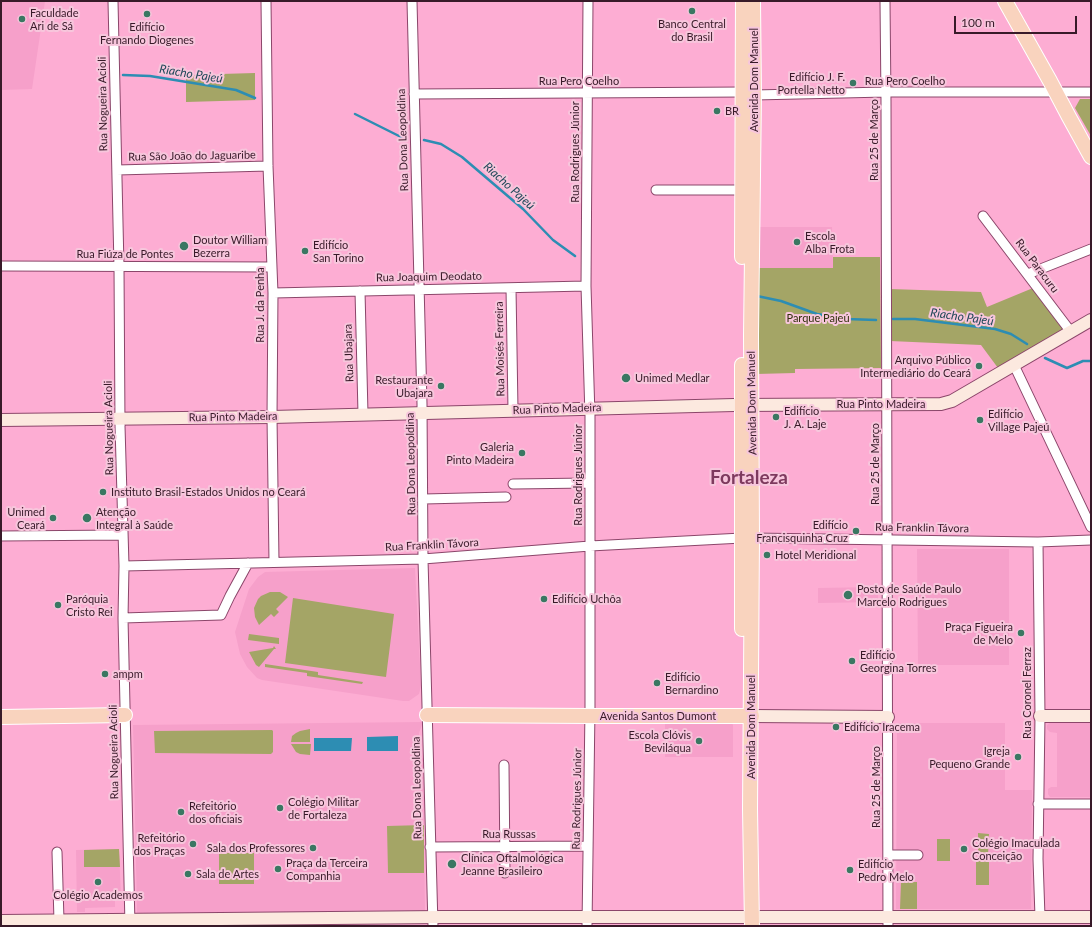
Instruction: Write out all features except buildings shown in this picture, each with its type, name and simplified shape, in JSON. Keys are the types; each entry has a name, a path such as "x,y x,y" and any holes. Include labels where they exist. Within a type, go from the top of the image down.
{"main road":[{"name":"Avenida Dom Manuel","path":"744,1 749,93 751,335 747,405"},
{"name":"Avenida Dom Manuel","path":"747,921 750,809 747,716 747,405 742,190 749,93 753,1"},
{"path":"1005,1 1091,157"},
{"name":"Rua Pinto Madeira","path":"1,420 272,417 747,405 941,404 946,403 1014,365 1091,320"},
{"path":"1,717 125,715"},
{"name":"Avenida Santos Dumont","path":"428,715 888,717"},
{"path":"1040,716 1091,716"},
{"path":"1,921 55,923 433,921 996,922 1040,917 1091,917"}],"street":[{"name":"Rua Nogueira Acioli","path":"113,1 124,566 123,618 130,923"},
{"name":"Rua J. da Penha","path":"266,1 268,166 273,293 272,417 274,562"},
{"name":"Rua Dona Leopoldina","path":"412,1 420,290 424,499 423,559 433,921"},
{"name":"Rua Rodrigues Júnior","path":"587,922 590,716 590,408 586,286 588,1"},
{"name":"Rua 25 de Março","path":"885,1 888,921"},
{"name":"Rua Pero Coelho","path":"414,94 1091,92"},
{"name":"Rua São João do Jaguaribe","path":"117,170 268,166"},
{"path":"656,190 742,190"},
{"name":"Rua Paracuru","path":"983,216 1071,332"},
{"path":"1028,274 1091,249"},
{"name":"Rua Fiúza de Pontes","path":"1,266 272,267"},
{"name":"Rua Joaquim Deodato","path":"273,293 586,286"},
{"name":"Rua Moisés Ferreira","path":"511,288 513,410"},
{"name":"Rua Ubajara","path":"360,291 363,414"},
{"path":"1014,365 1091,527"},
{"path":"513,484 589,483"},
{"path":"424,499 506,497"},
{"path":"1,536 123,535"},
{"name":"Rua Franklin Távora","path":"124,566 423,559 590,546 747,538 1038,542 1091,540"},
{"name":"Rua Coronel Ferraz","path":"1038,542 1040,716 1038,859 1040,917"},
{"path":"123,618 221,615 248,563"},
{"path":"504,765 505,874"},
{"path":"1038,804 1091,804"},
{"name":"Rua Russas","path":"430,847 588,846"},
{"path":"55,923 57,852"},
{"path":"894,855 918,855"}],"shaded area":[{"path":"1,1 45,1 32,89 1,90"},
{"name":"Escola Alba Frota","path":"760,227 832,227 833,268 760,268"},
{"path":"917,549 1009,549 1009,665 918,665"},
{"path":"415,568 421,686 419,694 409,701 262,680 257,678 247,667 240,654 235,632 249,589 258,577 265,572"},
{"name":"Posto de Saúde Paulo Marcelo Rodrigues","path":"878,587 878,602 818,603 818,588"},
{"name":"Colégio Militar de Fortaleza","path":"423,722 419,733 420,753 423,759 425,911 137,913 133,725"},
{"name":"Escola Clóvis Beviláqua","path":"665,722 731,722 733,725 733,757 665,757"},
{"path":"1051,722 1091,723 1091,797 1050,797 1048,794 1048,789 1051,787 1057,787 1057,733 1050,732 1047,729 1047,725"},
{"name":"Colégio Imaculada Conceição","path":"897,723 1005,723 1005,790 1032,790 1031,909 896,909"},
{"name":"Colégio Academos","path":"119,849 121,898 115,899 115,907 85,908 85,912 77,912 76,850"}],"green space":[{"path":"255,73 255,100 186,102 186,75"},
{"path":"1080,99 1091,99 1091,136 1075,108"},
{"name":"Parque Pajeú","path":"833,257 880,257 881,368 795,369 795,373 756,374 756,268 833,268"},
{"path":"1033,288 1064,329 998,368 981,345 890,341 890,289 981,292 987,307"},
{"path":"270,592 280,592 288,597 276,609 279,612 274,617 271,614 259,625 255,617 254,608 261,596"},
{"path":"293,598 394,614 386,677 285,663"},
{"path":"249,634 279,638 279,644 248,640"},
{"path":"274,646 276,649 274,649 259,667 256,665 249,652 273,648"},
{"path":"265,664 318,672 318,675 363,682 362,684 307,676 307,673 265,667"},
{"path":"310,729 310,742 291,742 292,736 296,733"},
{"path":"272,730 273,752 271,754 155,753 154,731"},
{"path":"291,744 311,744 310,755 296,752"},
{"path":"424,825 424,873 388,873 387,826"},
{"path":"978,833 989,834 988,855 978,855"},
{"path":"937,839 950,839 950,861 937,861"},
{"path":"119,849 120,867 84,867 84,850"},
{"path":"219,853 254,853 254,884 219,884"},
{"path":"976,858 989,859 989,885 976,885"},
{"path":"901,882 917,882 917,909 900,909"}],"water":[{"path":"398,736 398,751 367,751 367,737"},
{"path":"314,738 352,738 351,751 314,751"}],"waterway":[{"name":"Riacho Pajeú","path":"123,75 150,76 236,90 255,98"},
{"name":"Riacho Pajeú","path":"355,114 405,139"},
{"name":"Riacho Pajeú","path":"424,140 441,144 462,157 523,209 553,240 575,256"},
{"name":"Riacho Pajeú","path":"757,296 781,301 817,314 847,319 876,320"},
{"name":"Riacho Pajeú","path":"893,319 915,319 995,329 1011,334 1027,344"},
{"name":"Riacho Pajeú","path":"1045,358 1067,368 1083,361 1091,361"}],"place":[{"name":"Banco Central do Brasil","path":"692,11"},
{"name":"Edifício Fernando Diogenes","path":"147,14"},
{"name":"Faculdade Ari de Sá","path":"22,19"},
{"name":"Edifício J. F. Portella Netto","path":"853,83"},
{"name":"BR","path":"717,111"},
{"name":"Escola Alba Frota","path":"797,242"},
{"name":"Doutor William Bezerra","path":"184,246"},
{"name":"Edifício San Torino","path":"305,251"},
{"name":"Arquivo Público Intermediário do Ceará","path":"979,366"},
{"name":"Unimed Medlar","path":"626,378"},
{"name":"Restaurante Ubajara","path":"441,386"},
{"name":"Edifício J. A. Laje","path":"776,417"},
{"name":"Edifício Village Pajeú","path":"980,420"},
{"name":"Galeria Pinto Madeira","path":"522,453"},
{"name":"Instituto Brasil-Estados Unidos no Ceará","path":"103,492"},
{"name":"Unimed Ceará","path":"53,518"},
{"name":"Atenção Integral à Saúde","path":"87,518"},
{"name":"Edifício Francisquinha Cruz","path":"856,531"},
{"name":"Hotel Meridional","path":"767,555"},
{"name":"Posto de Saúde Paulo Marcelo Rodrigues","path":"848,595"},
{"name":"Edifício Uchôa","path":"544,599"},
{"name":"Paróquia Cristo Rei","path":"58,605"},
{"name":"Praça Figueira de Melo","path":"1021,633"},
{"name":"Edifício Georgina Torres","path":"852,661"},
{"name":"ampm","path":"105,674"},
{"name":"Edifício Bernardino","path":"657,683"},
{"name":"Edifício Iracema","path":"836,727"},
{"name":"Escola Clóvis Beviláqua","path":"699,741"},
{"name":"Igreja Pequeno Grande","path":"1018,757"},
{"name":"Colégio Militar de Fortaleza","path":"280,808"},
{"name":"Refeitório dos oficiais","path":"181,812"},
{"name":"Refeitório dos Praças","path":"193,844"},
{"name":"Sala dos Professores","path":"313,848"},
{"name":"Colégio Imaculada Conceição","path":"964,849"},
{"name":"Clínica Oftalmológica Jeanne Brasileiro","path":"452,864"},
{"name":"Praça da Terceira Companhia","path":"278,869"},
{"name":"Edifício Pedro Melo","path":"850,870"},
{"name":"Sala de Artes","path":"188,874"},
{"name":"Colégio Academos","path":"98,882"}],"district":[{"name":"Fortaleza","path":"749,478"}]}
